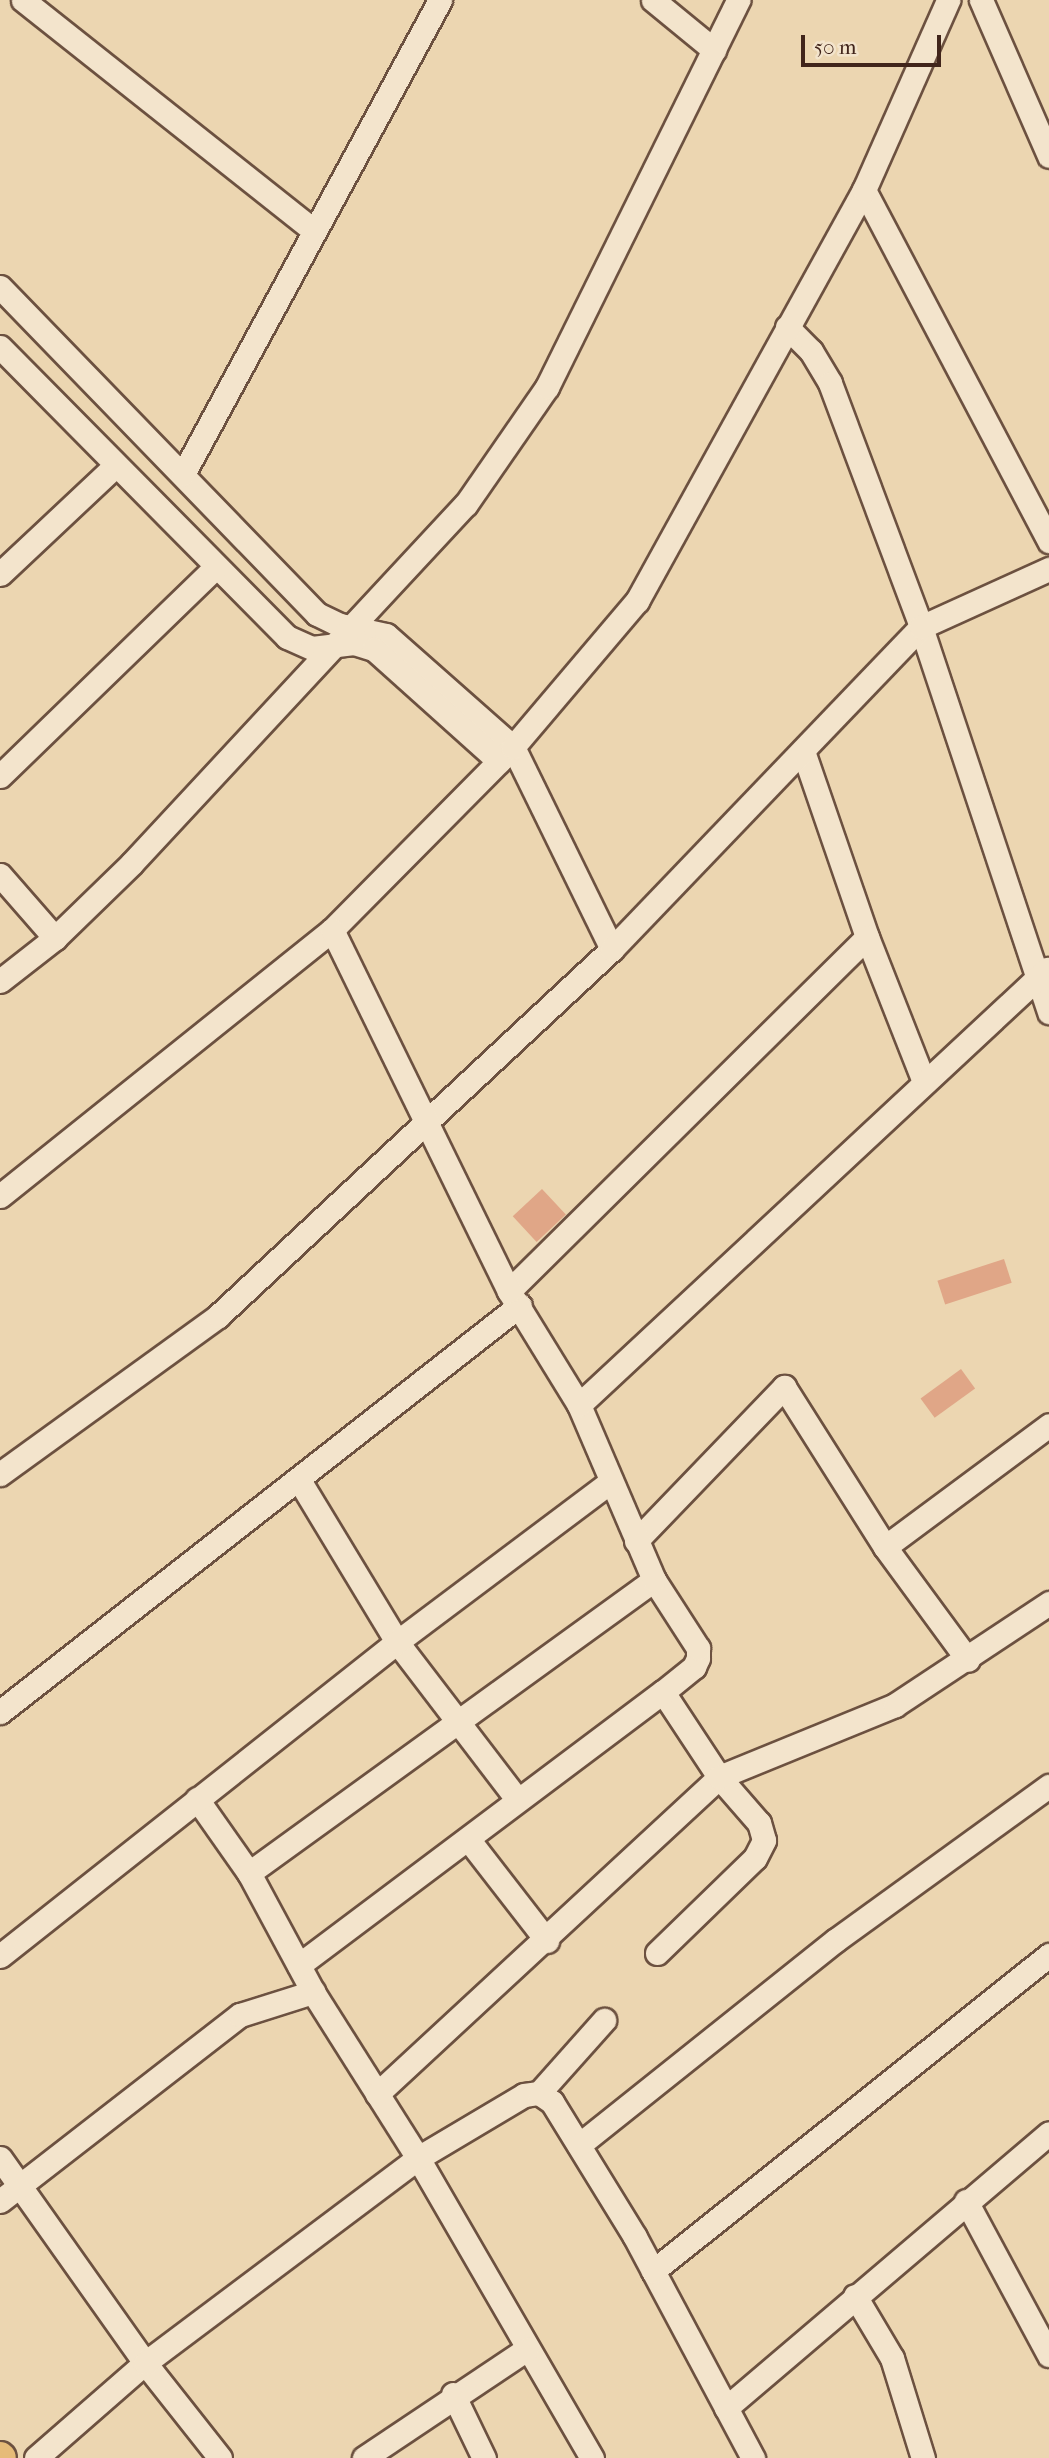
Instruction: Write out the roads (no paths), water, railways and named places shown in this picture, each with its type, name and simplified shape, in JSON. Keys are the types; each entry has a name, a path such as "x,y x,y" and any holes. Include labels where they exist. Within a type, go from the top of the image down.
{"street":[{"path":"23,0 313,230"},
{"path":"653,0 714,50"},
{"path":"0,981 55,938 132,863 466,504 547,387 738,0"},
{"path":"0,1196 332,930 506,754 636,601 864,190 948,0"},
{"path":"981,0 1049,156"},
{"path":"183,474 431,4"},
{"path":"864,190 1049,541"},
{"path":"0,287 317,614 352,626 375,630 396,642 506,754 612,948"},
{"path":"787,327 811,351 830,383 921,627 1043,973 1049,1012"},
{"path":"5,362 116,465 287,637 312,648 354,643 383,654 506,754"},
{"path":"0,574 116,465"},
{"path":"0,776 216,567"},
{"path":"0,1474 218,1316 612,948 921,627 1049,569"},
{"path":"803,751 867,937 924,1082"},
{"path":"0,875 55,938"},
{"path":"299,1965 663,1692 694,1667 698,1648 654,1580 579,1405 514,1298 425,1124 332,930"},
{"path":"0,1712 299,1480 514,1298 867,937"},
{"path":"579,1405 1043,973"},
{"path":"636,1542 784,1387 885,1547 968,1660"},
{"path":"885,1547 1049,1425"},
{"path":"299,1480 397,1642 517,1799"},
{"path":"0,1956 397,1642 610,1482"},
{"path":"249,1873 654,1580"},
{"path":"377,2094 547,1941 719,1777 895,1705 968,1660 1049,1603"},
{"path":"657,1953 763,1846 758,1823 719,1777 663,1692"},
{"path":"579,2145 836,1940 1049,1786"},
{"path":"197,1799 249,1873 313,1993 418,2158 592,2458"},
{"path":"468,1839 547,1941"},
{"path":"653,2271 1049,1955"},
{"path":"0,2201 240,2015 313,1993"},
{"path":"36,2458 145,2363 418,2158 524,2095 539,2093 604,2020"},
{"path":"539,2093 552,2102 653,2271 753,2458"},
{"path":"726,2408 1049,2133"},
{"path":"0,2158 145,2363 220,2458"},
{"path":"966,2201 1049,2355"},
{"path":"855,2296 892,2358 923,2458"},
{"path":"364,2458 453,2394 527,2349"},
{"path":"453,2394 484,2458"}]}
